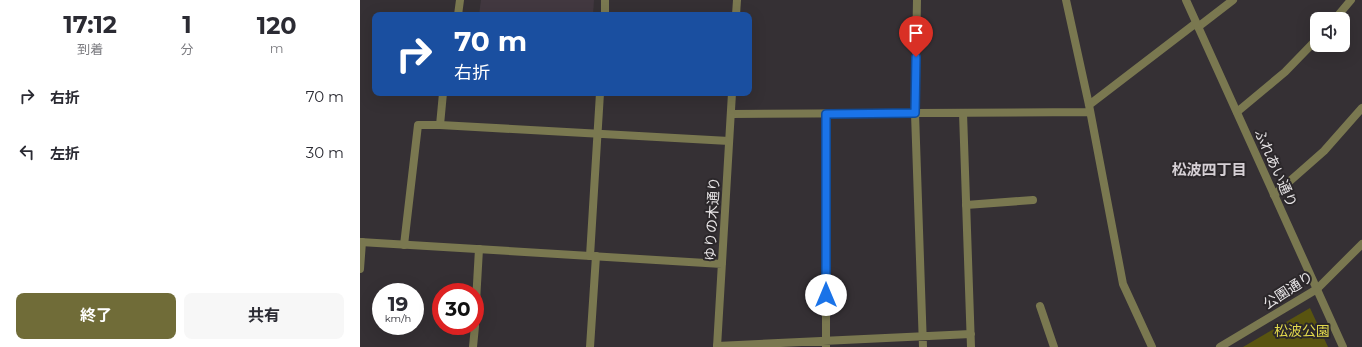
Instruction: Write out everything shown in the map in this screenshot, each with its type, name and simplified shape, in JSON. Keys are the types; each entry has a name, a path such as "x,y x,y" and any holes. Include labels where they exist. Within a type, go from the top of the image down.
{"street":[{"path":"458,12 460,0"},
{"path":"604,12 605,0"},
{"path":"736,12 737,0"},
{"path":"917,0 915,113 923,347"},
{"path":"1066,0 1089,108 1123,284 1152,347"},
{"name":"ふれあい通り","path":"1186,0 1343,347"},
{"path":"731,114 963,113 1089,108 1197,25 1233,0"},
{"path":"1341,12 1351,0"},
{"path":"1236,112 1285,72 1310,46"},
{"path":"440,125 443,96"},
{"path":"590,347 600,96"},
{"name":"ゆりの木通り","path":"717,346 732,96"},
{"path":"1274,194 1324,151 1362,108"},
{"path":"963,113 971,347"},
{"path":"826,114 826,344"},
{"path":"404,245 418,125 729,141"},
{"path":"966,205 1033,200"},
{"path":"360,269 361,242 722,264"},
{"name":"公園通り","path":"1220,347 1317,289 1362,244"},
{"path":"477,283 479,249"},
{"path":"1040,306 1054,347"},
{"path":"717,346 826,344 923,336 971,334"},
{"path":"473,347 474,335"}],"shaded area":[{"path":"481,0 594,0 593,12 479,12"}],"green space":[{"name":"松波公園","path":"1310,308 1328,347 1243,347"}],"district":[{"name":"松波四丁目","path":"1209,169"}],"route":[{"path":"826,295 826,114 915,113 916,57"}]}
